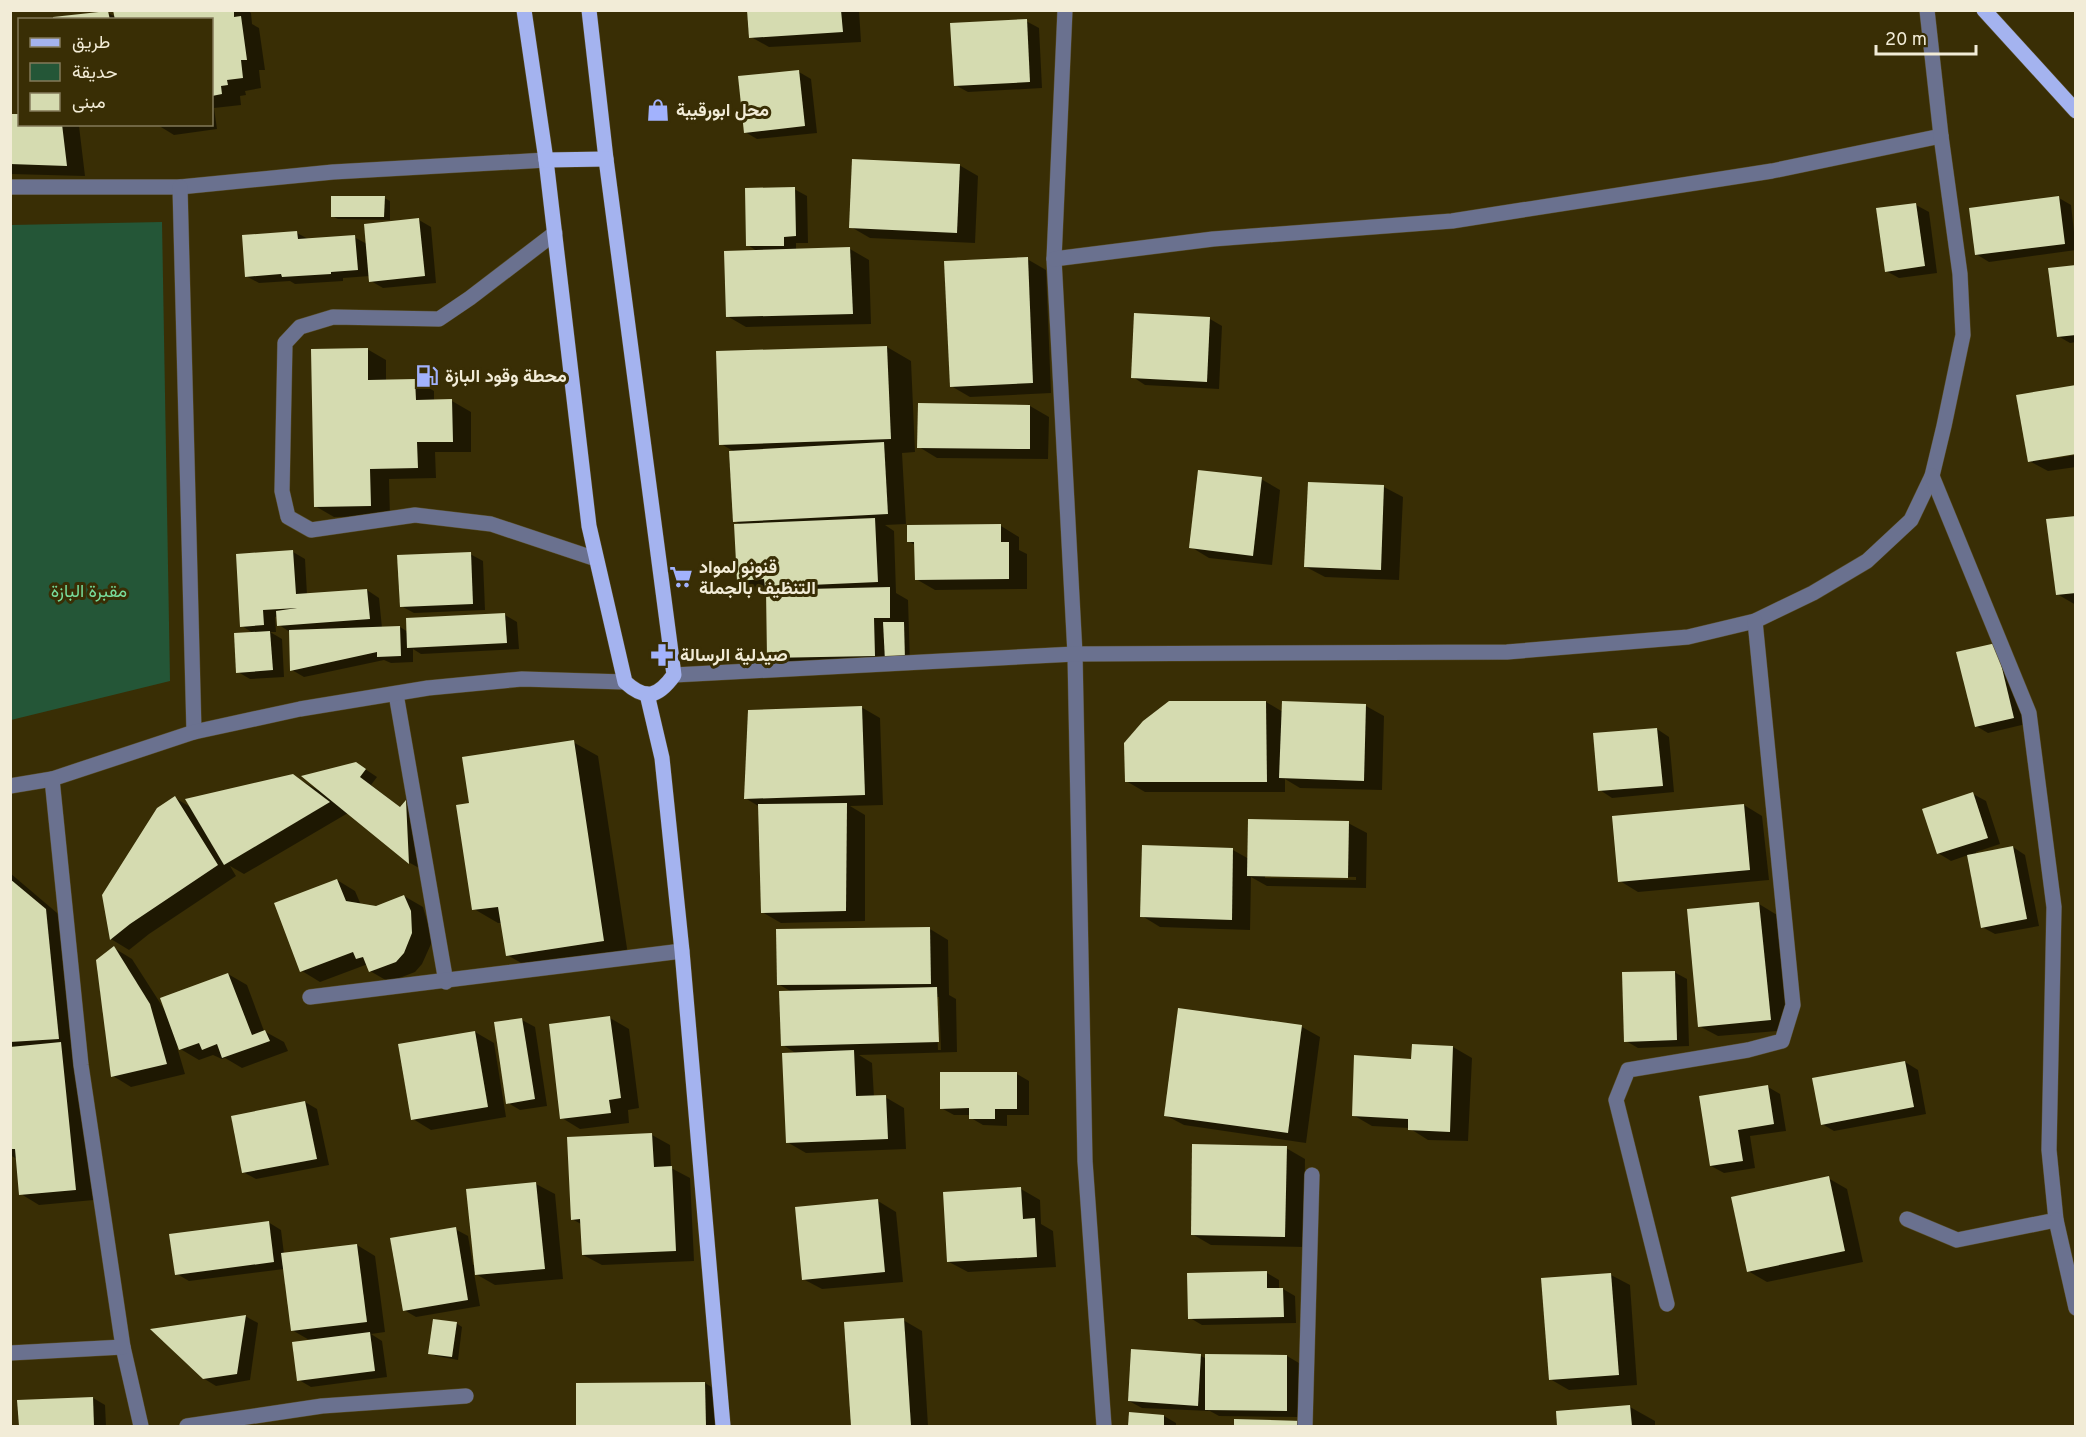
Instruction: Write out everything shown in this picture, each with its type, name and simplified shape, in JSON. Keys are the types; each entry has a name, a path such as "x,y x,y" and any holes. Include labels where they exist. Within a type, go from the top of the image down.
{"main road":[{"path":"524,10 546,160 589,526 625,682 636,692 647,694 657,693 665,688 674,675 606,159 589,10"},
{"path":"1984,10 2076,111"},
{"path":"546,160 606,159"},
{"path":"647,694 662,758 682,951 723,1426"}],"street":[{"path":"1065,10 1054,259 1075,654 1085,1161 1104,1426"},
{"path":"674,675 1075,654 1507,652 1688,637 1755,621 1813,594 1867,561 1911,520 1932,476 1962,335 1960,274 1941,136 1928,10"},
{"path":"1054,259 1213,239 1452,221 1772,171 1941,136"},
{"path":"10,187 180,187 333,172 546,160"},
{"path":"180,187 194,732"},
{"path":"555,233 470,298 438,319 333,318 300,327 285,344 282,491 288,517 311,530 415,515 492,524 596,559"},
{"path":"1932,476 2029,713 2054,907 2049,1150 2056,1220 2076,1308"},
{"path":"1667,1304 1616,1100 1629,1070 1748,1050 1782,1041 1793,1005 1755,621"},
{"path":"10,786 52,779 194,732 300,709 428,688 522,680 625,682"},
{"path":"396,694 446,982"},
{"path":"52,779 81,1065 123,1347 141,1426"},
{"path":"310,997 446,982 682,951"},
{"path":"1305,1426 1312,1174"},
{"path":"1907,1219 1957,1240 2056,1220"},
{"path":"10,1353 123,1347"},
{"path":"187,1426 322,1406 466,1396"}],"green space":[{"name":"مقبرة البازة","path":"162,222 170,681 11,720 11,225"}],"building":[{"path":"113,10 234,10 234,17 241,16 247,60 241,60 243,78 227,80 228,85 221,86 222,94 213,96 213,18 115,18"},
{"path":"747,10 841,10 843,32 749,38"},
{"path":"108,11 110,18 53,18"},
{"path":"1027,19 1030,82 954,86 950,23"},
{"path":"799,70 805,126 744,133 738,76"},
{"path":"10,114 18,114 18,126 62,126 67,166 10,164"},
{"path":"852,159 960,164 957,233 849,228"},
{"path":"795,187 796,236 784,237 784,246 746,246 745,188"},
{"path":"331,196 385,196 384,217 331,217"},
{"path":"2059,196 2065,244 1975,255 1969,208"},
{"path":"1916,203 1925,266 1885,272 1876,208"},
{"path":"419,218 425,276 369,282 364,224"},
{"path":"297,231 298,239 355,235 358,270 331,272 331,274 245,277 242,235"},
{"path":"850,247 853,314 726,317 724,251"},
{"path":"1028,257 1033,383 950,387 944,261"},
{"path":"2076,265 2076,335 2057,337 2048,268"},
{"path":"1134,313 1210,317 1207,382 1131,378"},
{"path":"887,346 891,439 719,445 716,351"},
{"path":"368,348 368,380 415,379 416,400 452,399 453,442 417,442 418,468 370,469 371,506 314,507 311,349"},
{"path":"2076,385 2076,454 2028,462 2016,395"},
{"path":"918,403 1030,405 1030,449 917,448"},
{"path":"884,442 888,514 733,522 729,451"},
{"path":"1198,470 1262,477 1253,556 1189,548"},
{"path":"1308,482 1384,485 1381,570 1304,567"},
{"path":"2076,516 2076,593 2056,595 2046,519"},
{"path":"875,518 878,582 765,587 764,579 737,581 734,524"},
{"path":"1001,524 1001,542 1009,542 1009,579 915,580 914,542 907,542 907,525"},
{"path":"293,550 296,594 367,589 370,619 277,626 276,611 297,608 263,610 264,625 240,627 236,554"},
{"path":"471,552 473,604 400,607 397,555"},
{"path":"890,587 890,618 874,618 875,656 767,658 766,590"},
{"path":"505,613 507,643 407,648 406,618"},
{"path":"883,622 904,622 905,660 885,661"},
{"path":"400,626 401,656 377,657 377,652 290,671 289,630"},
{"path":"270,631 273,670 236,673 234,633"},
{"path":"1996,643 2014,718 1975,727 1956,652"},
{"path":"1169,701 1266,701 1267,782 1125,782 1124,743 1143,721"},
{"path":"1282,701 1366,704 1364,781 1279,778"},
{"path":"862,706 865,795 744,799 748,710"},
{"path":"1657,728 1663,786 1598,791 1593,733"},
{"path":"574,740 604,941 506,956 498,907 472,910 456,805 469,803 462,757"},
{"path":"356,762 366,769 360,777 400,807 406,800 409,864 301,776"},
{"path":"293,774 330,802 224,865 185,799"},
{"path":"1973,792 1988,838 1937,854 1922,809"},
{"path":"175,796 218,865 110,940 102,895 157,808"},
{"path":"847,803 846,911 761,913 758,804"},
{"path":"1744,804 1750,870 1618,882 1612,816"},
{"path":"1248,819 1349,821 1348,878 1247,876"},
{"path":"1142,845 1233,848 1232,920 1140,917"},
{"path":"2013,846 2027,919 1981,928 1967,855"},
{"path":"10,879 46,909 59,1039 10,1042"},
{"path":"337,879 346,901 376,906 404,895 411,911 412,933 404,953 396,962 369,972 363,957 356,959 353,952 300,972 274,903"},
{"path":"1759,902 1771,1020 1698,1027 1687,909"},
{"path":"930,927 931,984 777,985 776,929"},
{"path":"114,946 150,1004 167,1064 111,1077 96,960"},
{"path":"1675,971 1677,1040 1624,1042 1622,972"},
{"path":"228,973 252,1035 265,1030 270,1041 222,1058 217,1044 202,1050 199,1043 179,1050 160,998"},
{"path":"937,987 939,1042 781,1046 779,991"},
{"path":"1178,1008 1302,1025 1288,1133 1164,1116"},
{"path":"610,1016 621,1098 609,1100 611,1113 560,1119 549,1024"},
{"path":"522,1018 535,1099 506,1104 494,1022"},
{"path":"475,1031 488,1107 411,1120 398,1044"},
{"path":"61,1042 76,1190 19,1195 15,1149 10,1149 10,1047"},
{"path":"1412,1044 1453,1046 1450,1132 1408,1130 1408,1119 1352,1116 1354,1055 1411,1059"},
{"path":"854,1050 856,1096 886,1095 888,1139 786,1143 782,1053"},
{"path":"1905,1061 1914,1107 1821,1125 1812,1078"},
{"path":"940,1072 1017,1072 1017,1109 995,1109 995,1119 969,1119 969,1108 940,1109"},
{"path":"1768,1085 1774,1124 1738,1130 1743,1161 1710,1166 1699,1096"},
{"path":"305,1101 317,1159 242,1173 231,1116"},
{"path":"652,1133 654,1167 672,1166 676,1251 582,1255 580,1219 571,1220 567,1137"},
{"path":"1192,1144 1287,1146 1285,1237 1191,1235"},
{"path":"1829,1176 1845,1251 1747,1272 1731,1197"},
{"path":"536,1182 545,1269 475,1275 466,1189"},
{"path":"1021,1187 1023,1219 1035,1218 1037,1257 947,1262 943,1192"},
{"path":"878,1199 885,1272 802,1280 795,1207"},
{"path":"269,1221 274,1262 175,1275 169,1234"},
{"path":"456,1227 468,1300 403,1311 390,1238"},
{"path":"357,1244 367,1322 291,1331 281,1253"},
{"path":"1267,1271 1267,1288 1283,1288 1284,1317 1188,1319 1187,1273"},
{"path":"1611,1273 1619,1375 1549,1380 1541,1278"},
{"path":"246,1315 237,1374 203,1379 150,1329"},
{"path":"904,1318 911,1426 851,1426 844,1322"},
{"path":"433,1319 457,1322 452,1357 428,1354"},
{"path":"370,1332 375,1371 297,1381 292,1342"},
{"path":"1131,1349 1201,1354 1198,1406 1128,1401"},
{"path":"1205,1354 1287,1355 1287,1411 1205,1410"},
{"path":"705,1382 706,1426 576,1426 576,1383"},
{"path":"93,1397 94,1426 19,1426 17,1400"},
{"path":"1630,1405 1632,1426 1557,1426 1556,1411"},
{"path":"1129,1412 1164,1415 1164,1426 1128,1426"},
{"path":"1234,1419 1302,1421 1301,1426 1234,1426"}],"place":[{"name":"محل ابورقيبة","path":"658,110"},
{"name":"محطة وقود البازة","path":"427,376"},
{"name":"قنونو لمواد التنظيف بالجملة","path":"681,577"},
{"name":"صيدلية الرسالة","path":"662,655"}]}
